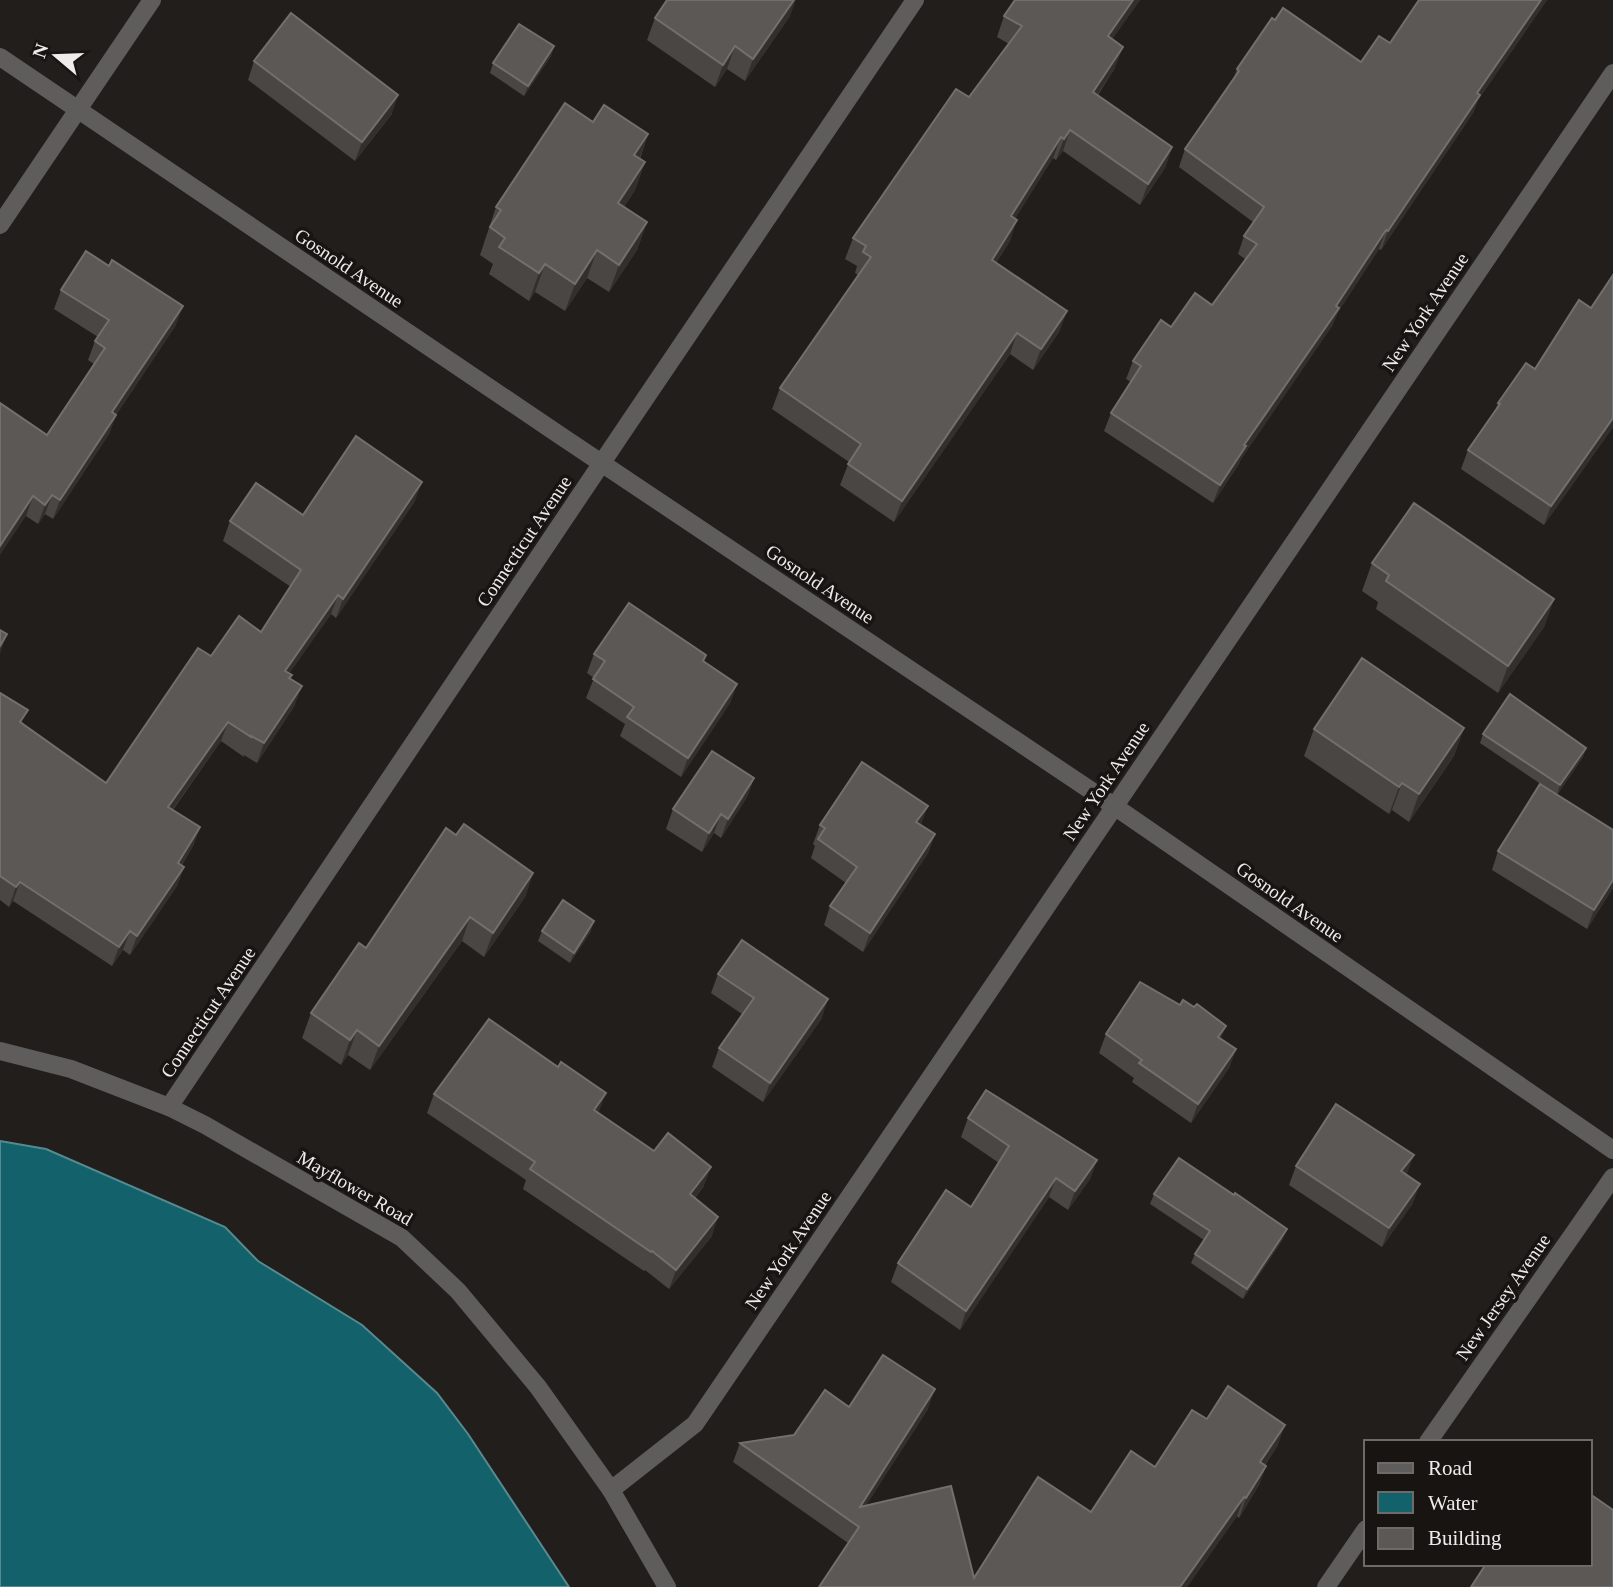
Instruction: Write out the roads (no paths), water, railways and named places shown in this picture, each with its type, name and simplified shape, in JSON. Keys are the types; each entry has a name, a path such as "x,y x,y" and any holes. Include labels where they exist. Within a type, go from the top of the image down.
{"street":[{"path":"0,225 152,0"},
{"name":"Connecticut Avenue","path":"169,1107 915,0"},
{"name":"Gosnold Avenue","path":"0,57 1114,806 1613,1150"},
{"name":"New York Avenue","path":"611,1490 695,1424 1613,73"},
{"name":"Mayflower Road","path":"0,1051 71,1069 169,1107 402,1238 458,1291 538,1387 611,1490 667,1587"},
{"name":"New Jersey Avenue","path":"1429,1440 1613,1177"},
{"path":"1326,1587 1364,1532"}],"water":[{"path":"0,1141 46,1149 225,1227 258,1261 362,1325 437,1393 468,1434 569,1587 0,1587"}]}
